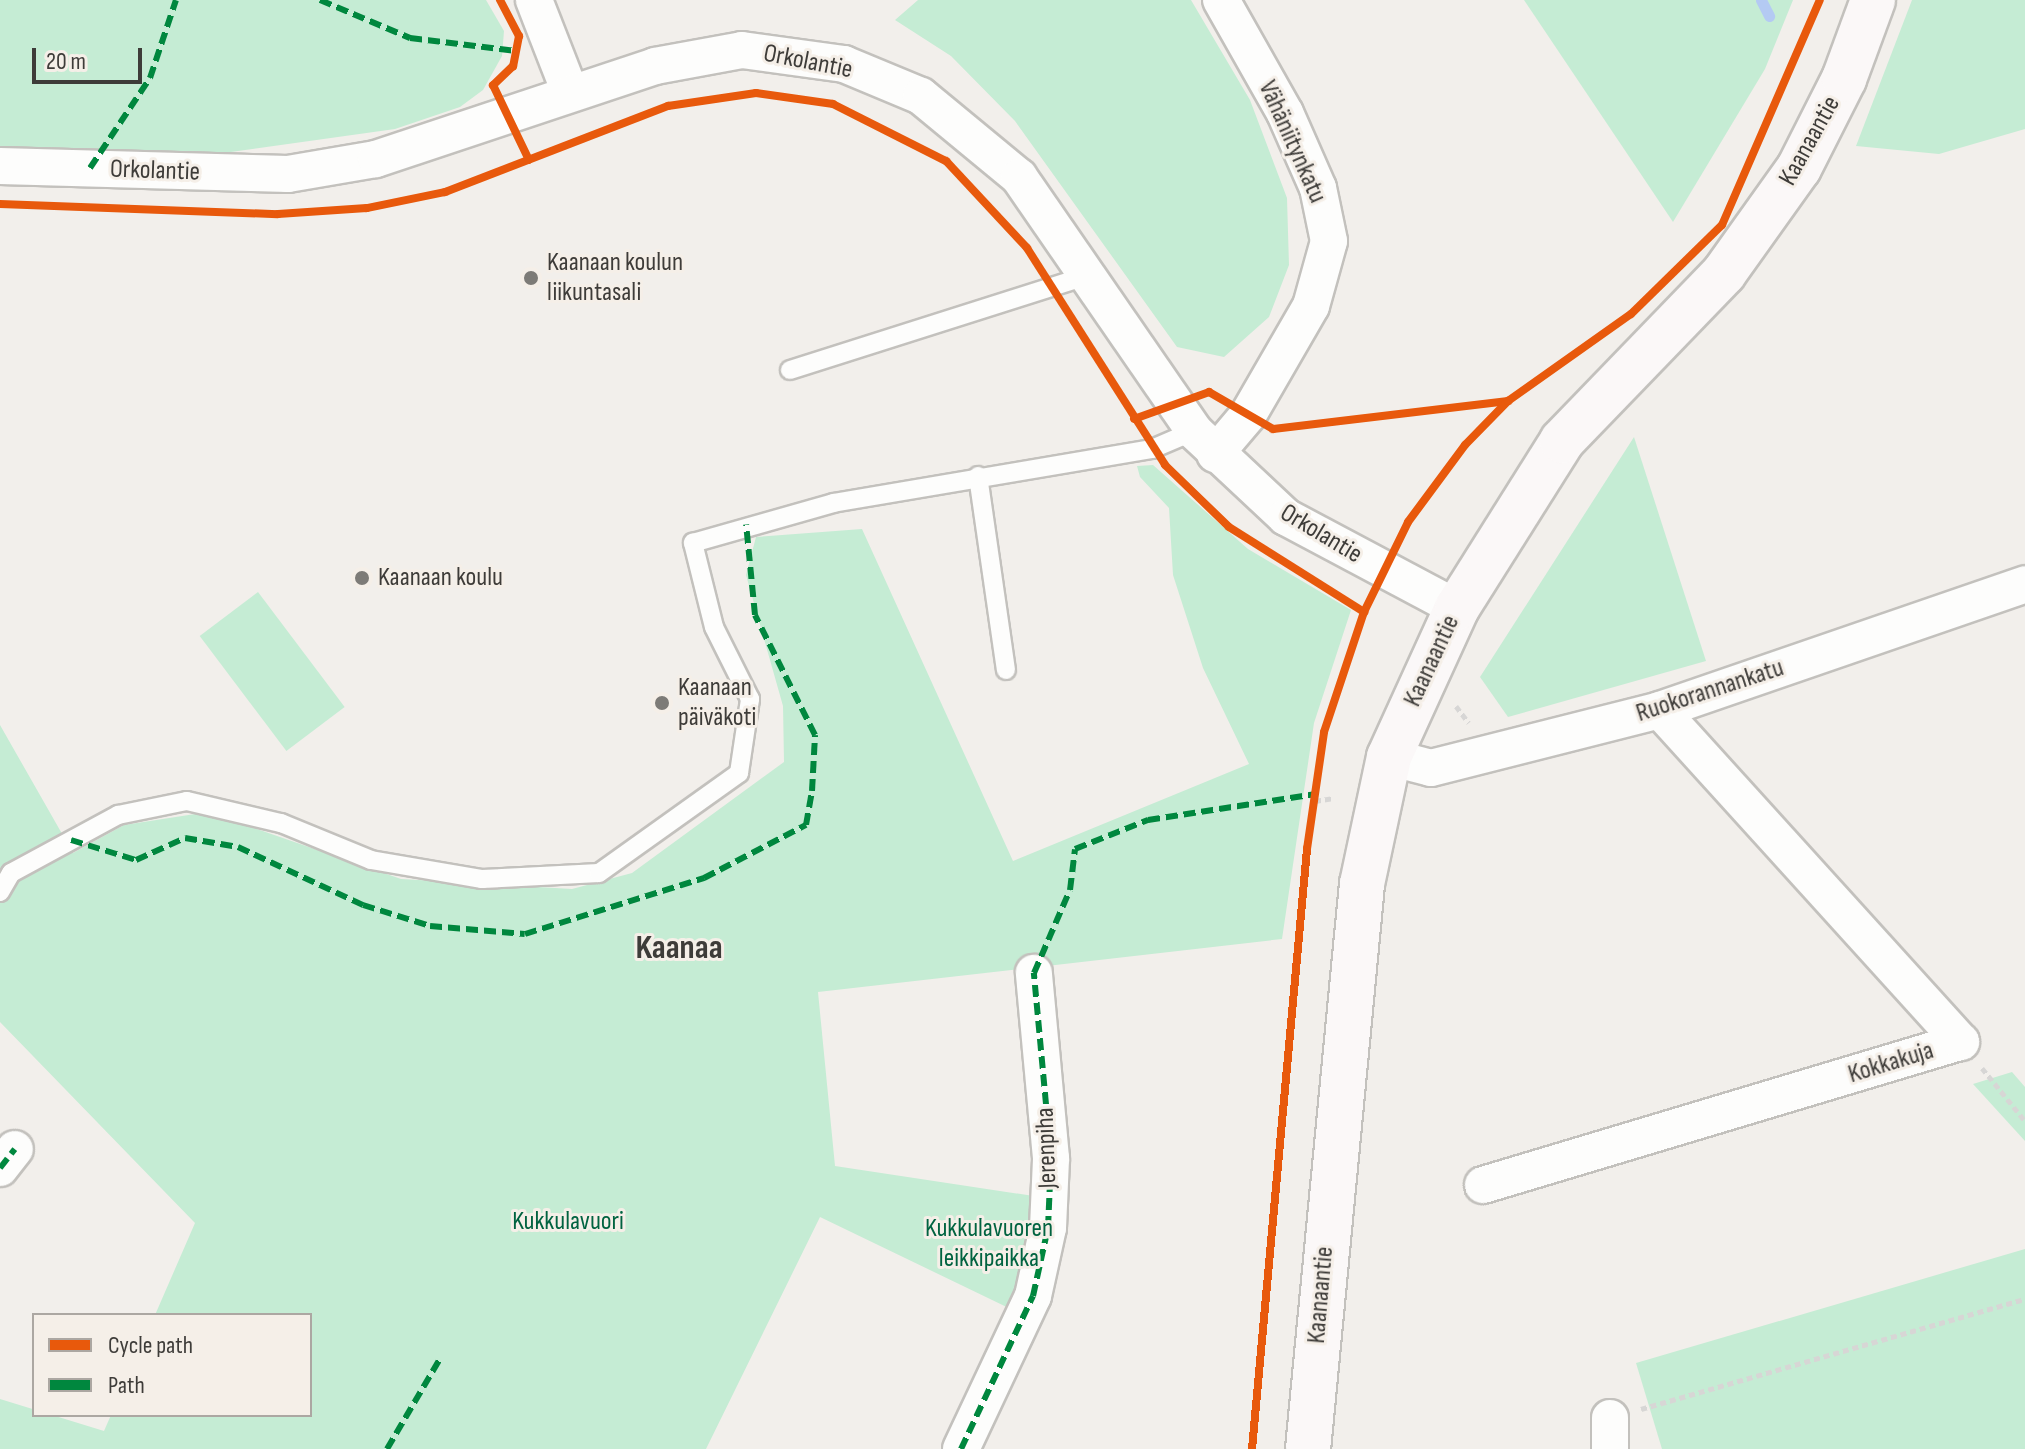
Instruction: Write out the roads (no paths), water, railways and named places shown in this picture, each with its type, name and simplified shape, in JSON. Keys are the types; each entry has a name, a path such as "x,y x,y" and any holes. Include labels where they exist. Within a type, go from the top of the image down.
{"street":[{"path":"534,0 569,90"},
{"name":"Vähäniitynkatu","path":"1205,442 1248,415 1311,306 1329,241 1318,188 1285,113 1221,0"},
{"name":"Kaanaantie","path":"1308,1449 1356,930 1389,757 1457,608 1562,441 1724,273 1799,168 1844,79 1873,0"},
{"name":"Orkolantie","path":"0,166 288,174 376,159 569,90 742,50 844,64 921,96 970,130 1019,177 1205,442 1286,517 1457,608"},
{"name":"Ruokorannankatu","path":"1389,757 1431,768 1660,710 2025,584"},
{"name":"Kokkakuja","path":"1483,1185 1961,1042 1660,710"},
{"name":"Jerenpiha","path":"961,1449 1033,1296 1048,1228 1051,1158 1034,973"}],"lane":[{"path":"790,370 1090,275"},
{"path":"0,892 11,873 118,815 187,801 281,823 371,860 482,879 599,873 739,773 750,699 714,627 693,543 804,510 978,476 1205,442"},
{"path":"978,476 1006,670"}],"waterway":[{"path":"1761,0 1769,16"}],"place":[{"name":"Kaanaan koulun liikuntasali","path":"531,278"},
{"name":"Kaanaan koulu","path":"362,578"},
{"name":"Kaanaan päiväkoti","path":"662,703"}],"district":[{"name":"Kaanaa","path":"679,948"}],"park label":[{"name":"Kukkulavuori","path":"568,1222"},
{"name":"Kukkulavuoren leikkipaikka","path":"989,1244"}]}
